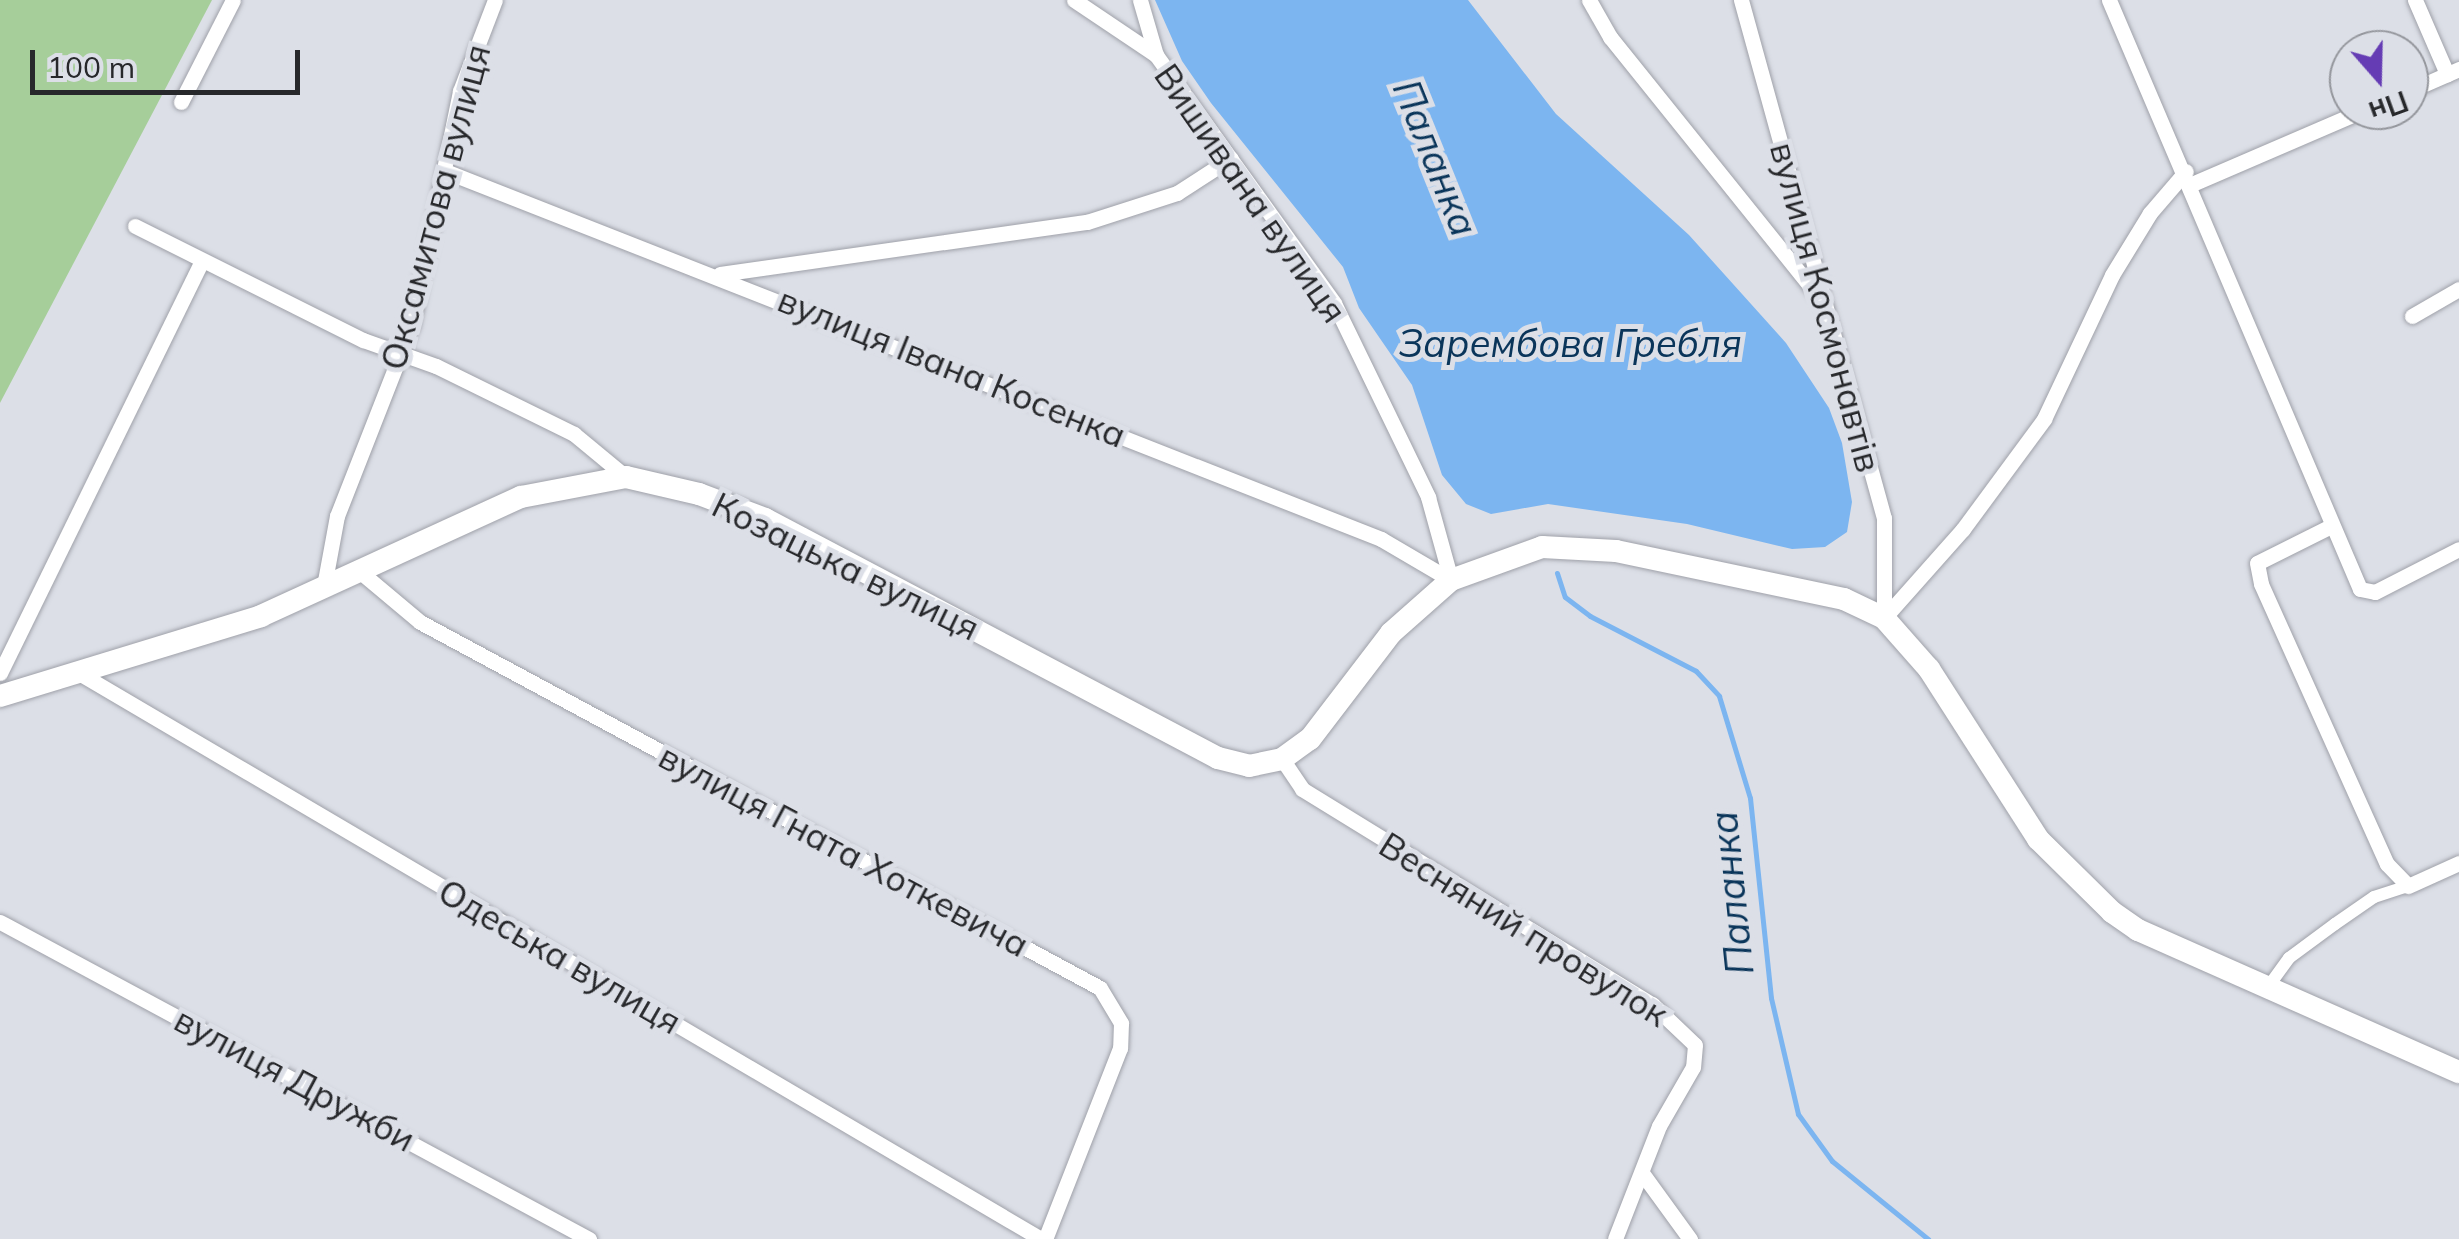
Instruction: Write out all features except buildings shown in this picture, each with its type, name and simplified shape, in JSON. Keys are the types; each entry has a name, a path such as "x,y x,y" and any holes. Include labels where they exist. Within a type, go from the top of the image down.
{"main road":[{"name":"Козацька вулиця","path":"0,696 237,626 522,497 626,477 699,494 765,519 1218,758 1248,766 1282,758"},
{"path":"1282,758 1310,739 1391,633 1451,580 1514,553 1577,547 1834,596 1884,618 1929,668 2017,810 2084,888 2138,930 2459,1072"}],"street":[{"path":"181,102 232,0"},
{"name":"Оксамитова вулиця","path":"324,586 337,516 402,354 460,91 495,0"},
{"name":"Вишивана вулиця","path":"1074,0 1156,55 1334,303 1428,497 1451,580"},
{"path":"1140,0 1156,55"},
{"path":"1589,0 1610,37 1828,308"},
{"name":"вулиця Космонавтів","path":"1741,0 1884,518 1884,618"},
{"path":"2108,0 2189,177 2330,527 2360,589 2375,592 2459,549"},
{"path":"2415,0 2453,72 2429,82"},
{"path":"1884,618 1964,529 2044,419 2112,275 2150,213 2189,177 2329,123"},
{"path":"720,274 1087,222 1177,193 1231,158"},
{"name":"вулиця Івана Косенка","path":"445,170 720,274 1381,539 1451,580"},
{"path":"135,226 574,434 626,477"},
{"path":"0,673 202,261"},
{"path":"2412,316 2459,289"},
{"path":"2330,527 2258,562 2261,584 2387,864 2408,886"},
{"name":"вулиця Гната Хоткевича","path":"358,570 420,622 1100,988 1121,1023 1120,1048 1035,1237"},
{"name":"Одеська вулиця","path":"79,673 1035,1237"},
{"name":"Весняний провулок","path":"1282,758 1294,781 1332,810 1680,1026 1696,1056 1615,1239"},
{"path":"2268,988 2289,958 2374,897 2459,863"},
{"name":"вулиця Дружби","path":"0,922 589,1239"},
{"path":"1642,1174 1690,1239"}],"green space":[{"path":"0,0 212,0 0,403"}],"water":[{"name":"Зарембова Гребля","path":"1155,0 1468,0 1556,114 1689,235 1786,343 1829,408 1842,443 1852,502 1847,532 1825,547 1792,549 1687,524 1548,504 1491,514 1466,504 1442,475 1412,385 1359,308 1343,267 1211,103 1182,61"}],"waterway":[{"name":"Паланка","path":"1557,573 1565,597 1590,616 1696,671 1719,696 1750,798 1771,998 1798,1114 1832,1161 1928,1239"}]}
